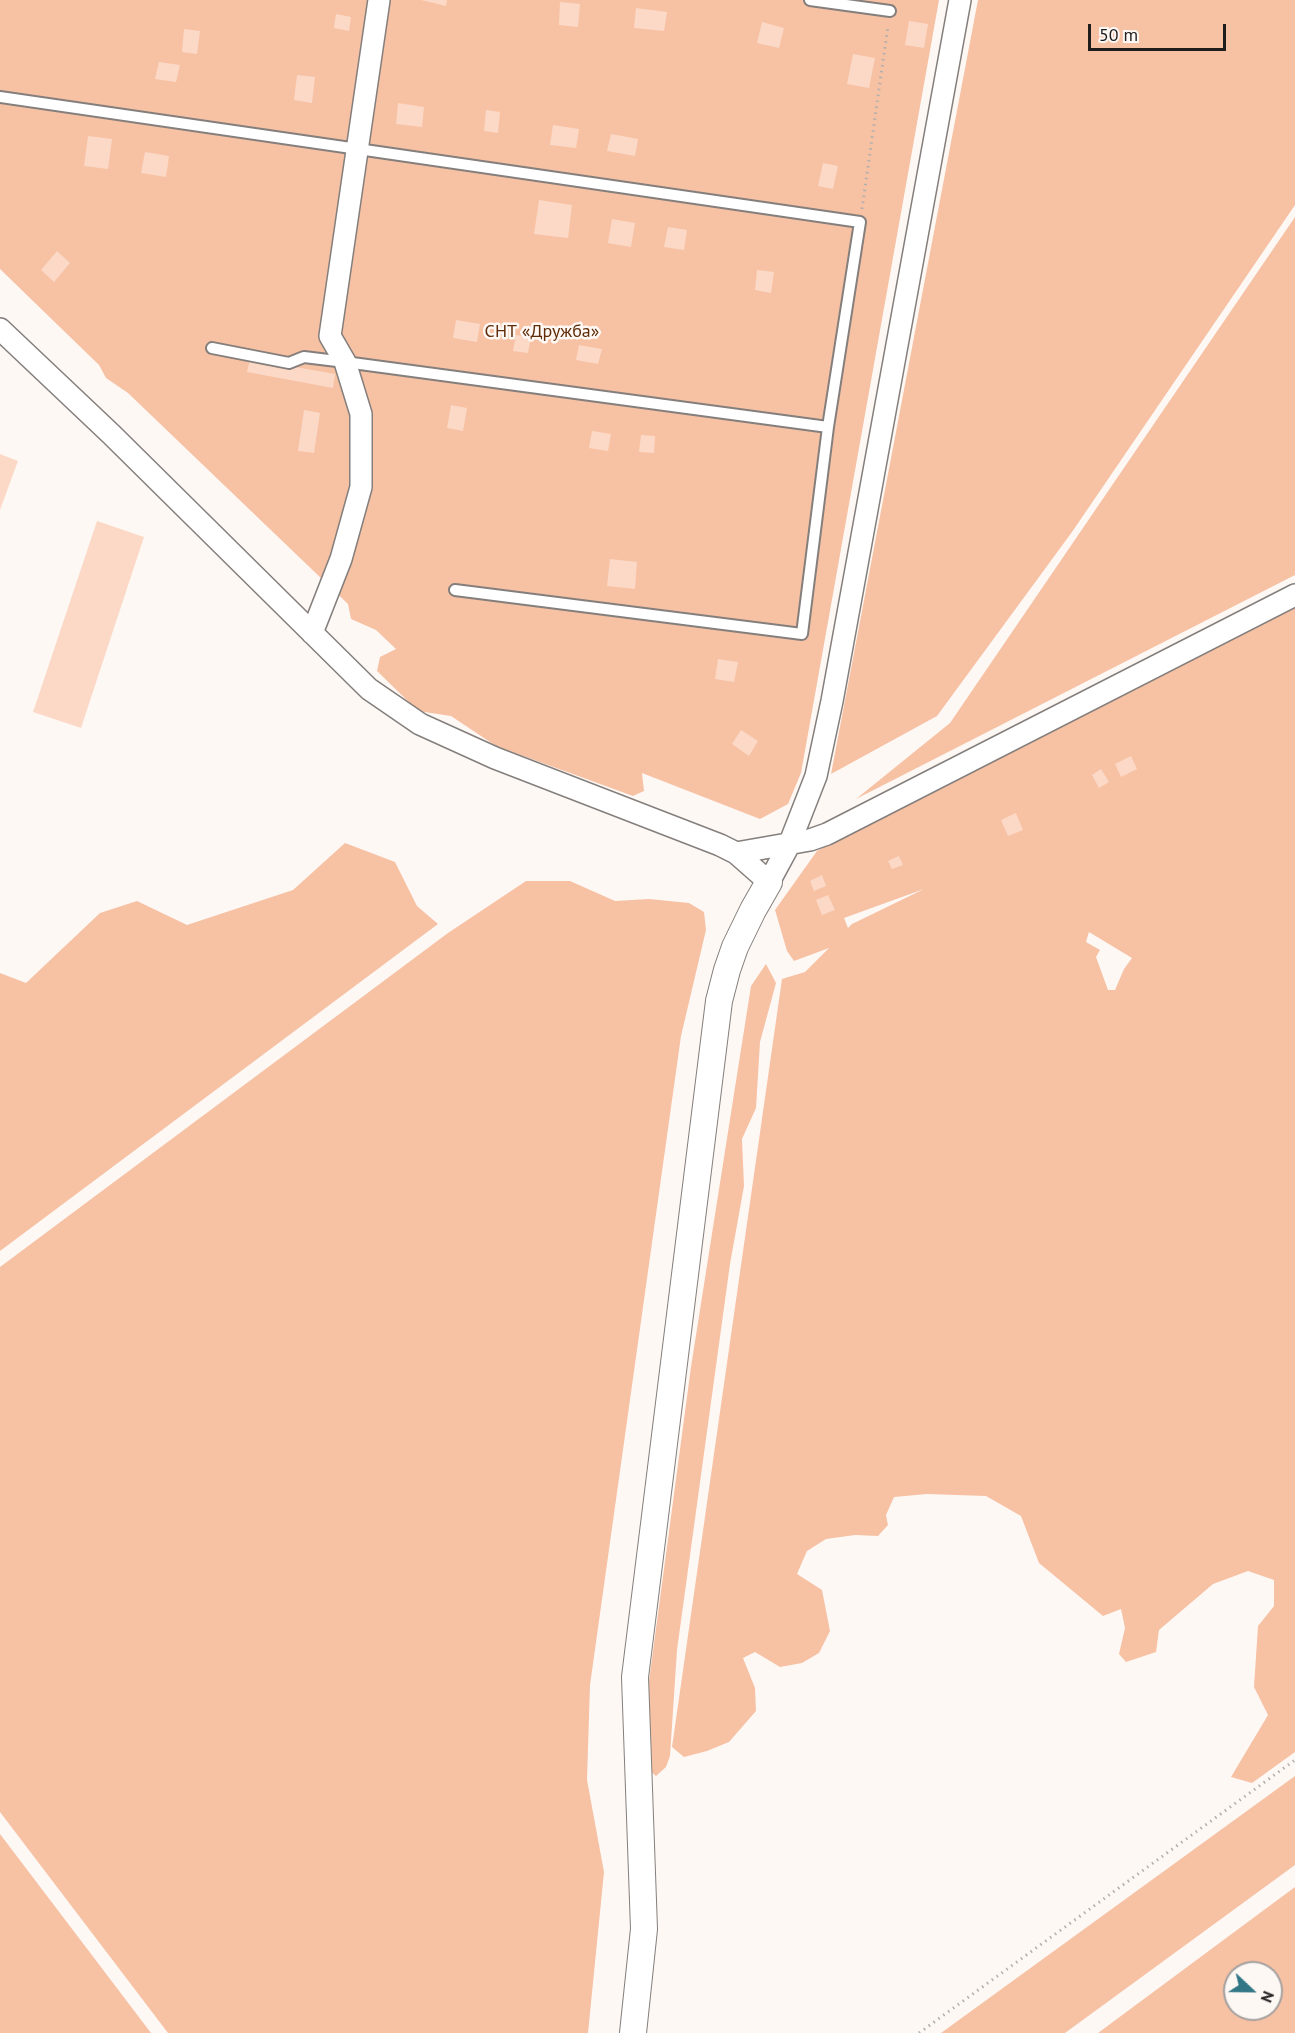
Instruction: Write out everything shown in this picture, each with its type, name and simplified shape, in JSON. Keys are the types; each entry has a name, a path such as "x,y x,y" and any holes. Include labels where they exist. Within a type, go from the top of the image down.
{"street":[{"path":"312,633 342,559 361,487 361,414 345,362 330,336 379,0"},
{"path":"633,2033 644,1929 635,1677 720,1001 735,947 789,844 816,776 832,701 960,0"},
{"path":"0,329 111,434 369,688 420,724 495,758 681,829 735,853 769,882"},
{"path":"735,853 810,840 827,834 1295,595"}],"lane":[{"path":"810,0 890,11"},
{"path":"0,97 860,222 828,427 802,634 455,590"},
{"path":"212,348 289,363 304,357 828,427"}],"path":[{"path":"860,222 890,11"},
{"path":"919,2033 1295,1760"}],"green space":[{"name":"СНТ «Дружба»","path":"0,0 939,0 801,773 788,804 760,819 642,773 644,791 633,796 496,746 451,716 418,711 377,671 380,657 396,649 376,630 351,619 348,604 128,393 106,378 99,365 0,269"},
{"path":"978,0 1295,0 1295,205 1072,532 937,716 831,774"},
{"path":"1295,217 1295,575 856,799 950,723"},
{"path":"1295,607 1295,1752 1252,1783 1231,1777 1268,1715 1254,1687 1258,1626 1274,1606 1274,1580 1248,1571 1213,1584 1159,1630 1156,1652 1126,1662 1119,1654 1125,1628 1121,1609 1103,1616 1039,1563 1021,1516 986,1496 927,1494 894,1497 886,1515 888,1525 878,1536 855,1535 826,1539 807,1551 797,1574 822,1590 830,1631 819,1653 802,1663 780,1667 755,1652 743,1658 755,1688 756,1711 729,1742 684,1757 672,1747 782,979 805,972 829,948 794,961 787,951 775,910 817,851 954,776","holes":["924,889 852,924 848,928 844,918","1089,932 1132,958 1124,969 1115,990 1108,990 1096,957 1100,950 1086,942"]},
{"path":"345,843 395,862 417,906 438,924 0,1251 0,973 26,983 100,913 137,901 187,925 293,890"},
{"path":"526,881 570,881 615,901 649,899 689,903 704,912 706,930 681,1036 590,1685 587,1780 604,1872 588,2033 168,2033 0,1812 0,1267 448,933"},
{"path":"766,964 776,983 760,1042 756,1108 742,1139 744,1186 730,1264 677,1650 670,1756 666,1767 656,1776 646,1768 644,1749 649,1681 691,1367 751,986"},
{"path":"1295,1776 1295,1865 1065,2033 941,2033"},
{"path":"0,1834 151,2033 0,2033"},
{"path":"1295,1887 1295,2033 1098,2033"}],"building":[{"path":"421,0 447,0 446,6"},
{"path":"560,2 580,4 578,27 559,25"},
{"path":"636,8 667,12 664,31 634,28"},
{"path":"336,14 351,17 349,31 334,28"},
{"path":"909,21 928,24 924,48 905,45"},
{"path":"762,22 784,28 779,48 757,43"},
{"path":"184,29 200,31 197,54 182,52"},
{"path":"853,54 875,58 869,88 847,84"},
{"path":"159,62 180,65 176,82 155,79"},
{"path":"297,75 315,77 312,103 294,100"},
{"path":"398,103 424,107 422,127 396,124"},
{"path":"486,110 500,112 498,133 484,131"},
{"path":"553,125 579,129 576,148 550,145"},
{"path":"611,134 638,139 635,156 607,151"},
{"path":"88,136 112,139 108,169 84,166"},
{"path":"145,152 169,156 166,177 141,173"},
{"path":"823,163 838,166 833,189 818,186"},
{"path":"539,200 572,205 568,238 534,234"},
{"path":"612,219 635,223 631,247 608,243"},
{"path":"668,227 687,230 684,250 664,247"},
{"path":"57,251 70,263 54,282 41,270"},
{"path":"757,270 774,272 771,293 755,290"},
{"path":"456,320 480,324 477,342 453,338"},
{"path":"516,335 531,337 528,353 513,351"},
{"path":"579,345 602,349 598,364 576,360"},
{"path":"250,359 335,374 333,388 247,372"},
{"path":"451,405 467,408 463,431 447,428"},
{"path":"304,410 320,413 314,453 298,451"},
{"path":"592,431 611,434 608,451 589,448"},
{"path":"641,435 655,436 654,453 639,452"},
{"path":"0,454 18,461 0,510"},
{"path":"97,521 144,537 81,728 33,712"},
{"path":"610,559 637,562 635,589 607,586"},
{"path":"718,659 738,662 734,682 715,679"},
{"path":"741,730 758,741 749,756 732,744"},
{"path":"1131,756 1137,769 1121,777 1115,764"},
{"path":"1101,769 1109,782 1099,788 1092,775"},
{"path":"1016,813 1023,830 1008,836 1001,820"},
{"path":"899,856 903,865 892,869 888,861"},
{"path":"822,875 826,886 814,891 810,881"},
{"path":"828,895 835,910 822,915 816,900"}]}
